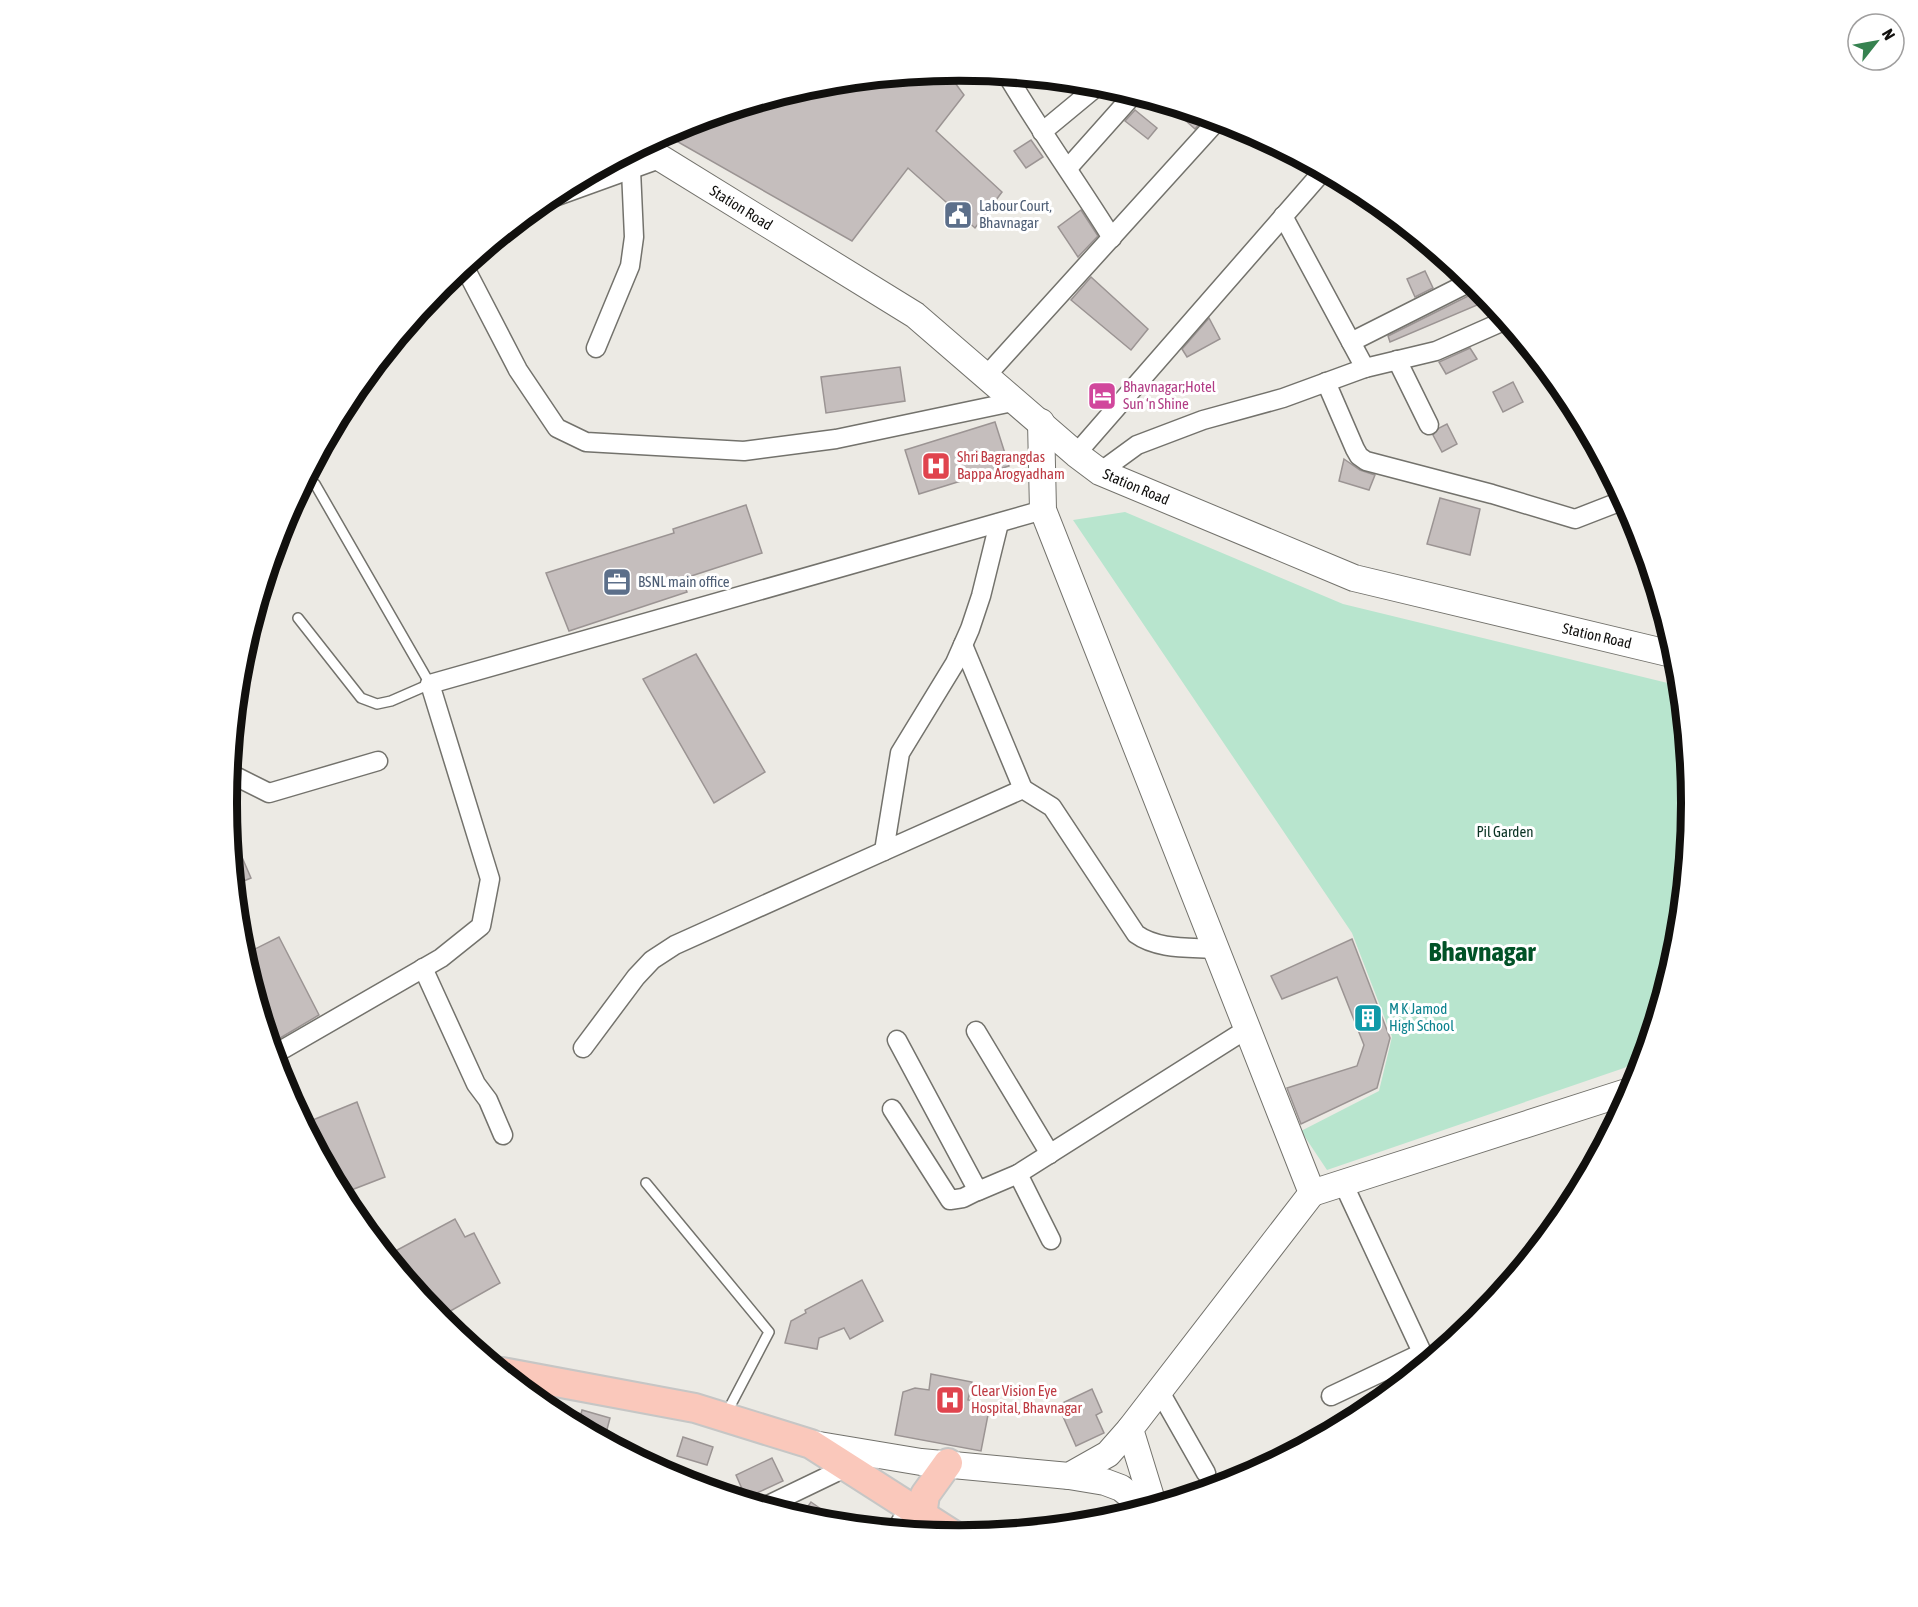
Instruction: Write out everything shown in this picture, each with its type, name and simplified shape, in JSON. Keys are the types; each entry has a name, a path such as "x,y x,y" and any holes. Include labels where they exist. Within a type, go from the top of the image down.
{"main road":[{"name":"Station Road","path":"651,152 915,315 1076,454 1100,472 1354,578 1665,652"},
{"path":"1041,422 1043,510 1312,1193"},
{"path":"1069,1476 1108,1454 1130,1429 1312,1193 1620,1094"},
{"path":"516,1375 695,1408 811,1444 921,1462 1069,1476 1105,1482 1121,1488 1139,1503"},
{"path":"1130,1429 1152,1499"},
{"path":"811,1444 938,1525"},
{"path":"914,1510 948,1463"}],"street":[{"path":"1012,84 1112,238"},
{"path":"1042,132 1089,93"},
{"path":"1068,168 1127,102"},
{"path":"986,376 1212,127"},
{"path":"585,186 631,170 651,152"},
{"path":"596,348 630,266 634,237 631,170"},
{"path":"1076,454 1318,177"},
{"path":"1282,216 1365,368"},
{"path":"468,274 518,370 557,428 586,442 744,451 836,439 1017,401"},
{"path":"1351,342 1462,286"},
{"path":"1100,472 1137,445 1203,420 1283,398 1365,368 1436,351 1499,323"},
{"path":"1397,360 1429,425"},
{"path":"1326,382 1354,449 1366,461 1492,494 1575,519 1616,503"},
{"path":"280,1051 441,958 482,926 490,879 430,684 1043,510"},
{"path":"884,851 900,753 955,663 963,645 981,596 999,523"},
{"path":"963,645 1023,789 1052,807 1136,934 1158,945 1216,949"},
{"path":"238,777 269,793 378,761"},
{"path":"583,1048 636,977 652,960 675,945 1023,789"},
{"path":"423,968 476,1084 488,1100 503,1135"},
{"path":"892,1109 950,1200 963,1198 1018,1174 1247,1029"},
{"path":"975,1031 1050,1154"},
{"path":"897,1040 979,1190"},
{"path":"1018,1174 1051,1240"},
{"path":"1342,1183 1424,1356"},
{"path":"1331,1396 1419,1361"},
{"path":"1160,1392 1206,1473"},
{"path":"775,1502 847,1467"}],"lane":[{"path":"298,618 361,698 377,704 391,701 430,684 315,484"},
{"path":"646,1184 769,1332 724,1417"},
{"path":"899,1523 914,1510"}],"green space":[{"name":"Pil Garden","path":"1125,512 1343,604 1671,684 1680,756 1682,804 1680,851 1668,944 1657,990 1633,1063 1327,1170 1301,1131 1379,1091 1392,1037 1352,933 1073,520"}],"building":[{"path":"954,81 964,95 936,131 1002,192 975,228 908,168 852,241 674,140 727,119 818,95 865,87"},
{"path":"1135,110 1157,128 1148,139 1125,121"},
{"path":"1180,116 1200,123 1195,129"},
{"path":"1031,140 1043,157 1026,168 1014,151"},
{"path":"1081,210 1098,236 1078,257 1058,227"},
{"path":"1425,271 1433,288 1415,297 1407,279"},
{"path":"1091,277 1148,329 1131,350 1071,300"},
{"path":"1471,294 1480,304 1390,342 1388,336"},
{"path":"1209,318 1220,339 1187,357 1182,349"},
{"path":"1470,348 1477,359 1446,374 1439,362"},
{"path":"900,367 905,401 826,413 821,377"},
{"path":"1513,382 1523,402 1503,412 1493,392"},
{"path":"995,422 1009,466 919,494 905,450"},
{"path":"1447,424 1457,444 1442,452 1433,435"},
{"path":"1344,459 1360,470 1375,475 1369,490 1339,481"},
{"path":"1440,498 1480,509 1470,555 1427,544"},
{"name":"BSNL main office","path":"746,505 762,553 682,579 687,592 569,631 546,573 674,533 673,529"},
{"path":"696,654 765,772 714,803 643,679"},
{"path":"238,848 251,878 241,882"},
{"path":"279,937 319,1015 277,1040 252,951"},
{"name":"M K Jamod High School","path":"1352,939 1390,1038 1377,1088 1301,1124 1287,1088 1357,1066 1364,1045 1337,977 1282,999 1271,976"},
{"path":"357,1102 385,1177 349,1191 310,1121"},
{"path":"455,1219 465,1237 474,1233 500,1283 447,1313 393,1252"},
{"path":"862,1280 883,1321 850,1339 844,1328 819,1338 817,1349 785,1343 791,1321 806,1313 805,1310"},
{"path":"931,1374 972,1382 968,1400 978,1402 988,1415 981,1451 895,1435 903,1392 915,1388 929,1390"},
{"path":"1092,1389 1102,1412 1096,1415 1104,1433 1076,1446 1058,1405"},
{"path":"567,1410 581,1414 582,1410 610,1418 606,1433"},
{"path":"683,1437 713,1447 707,1465 677,1456"},
{"path":"772,1458 783,1481 752,1495 744,1493 736,1475"},
{"path":"811,1502 828,1514 818,1512 806,1509"}],"place":[{"name":"Labour Court, Bhavnagar","path":"958,215"},
{"name":"Bhavnagar;Hotel Sun ‘n Shine","path":"1102,396"},
{"name":"Shri Bagrangdas Bappa Arogyadham","path":"936,466"},
{"name":"BSNL main office","path":"617,582"},
{"name":"M K Jamod High School","path":"1368,1018"},
{"name":"Clear Vision Eye Hospital, Bhavnagar","path":"950,1400"}],"district":[{"name":"Bhavnagar","path":"1482,952"}]}
